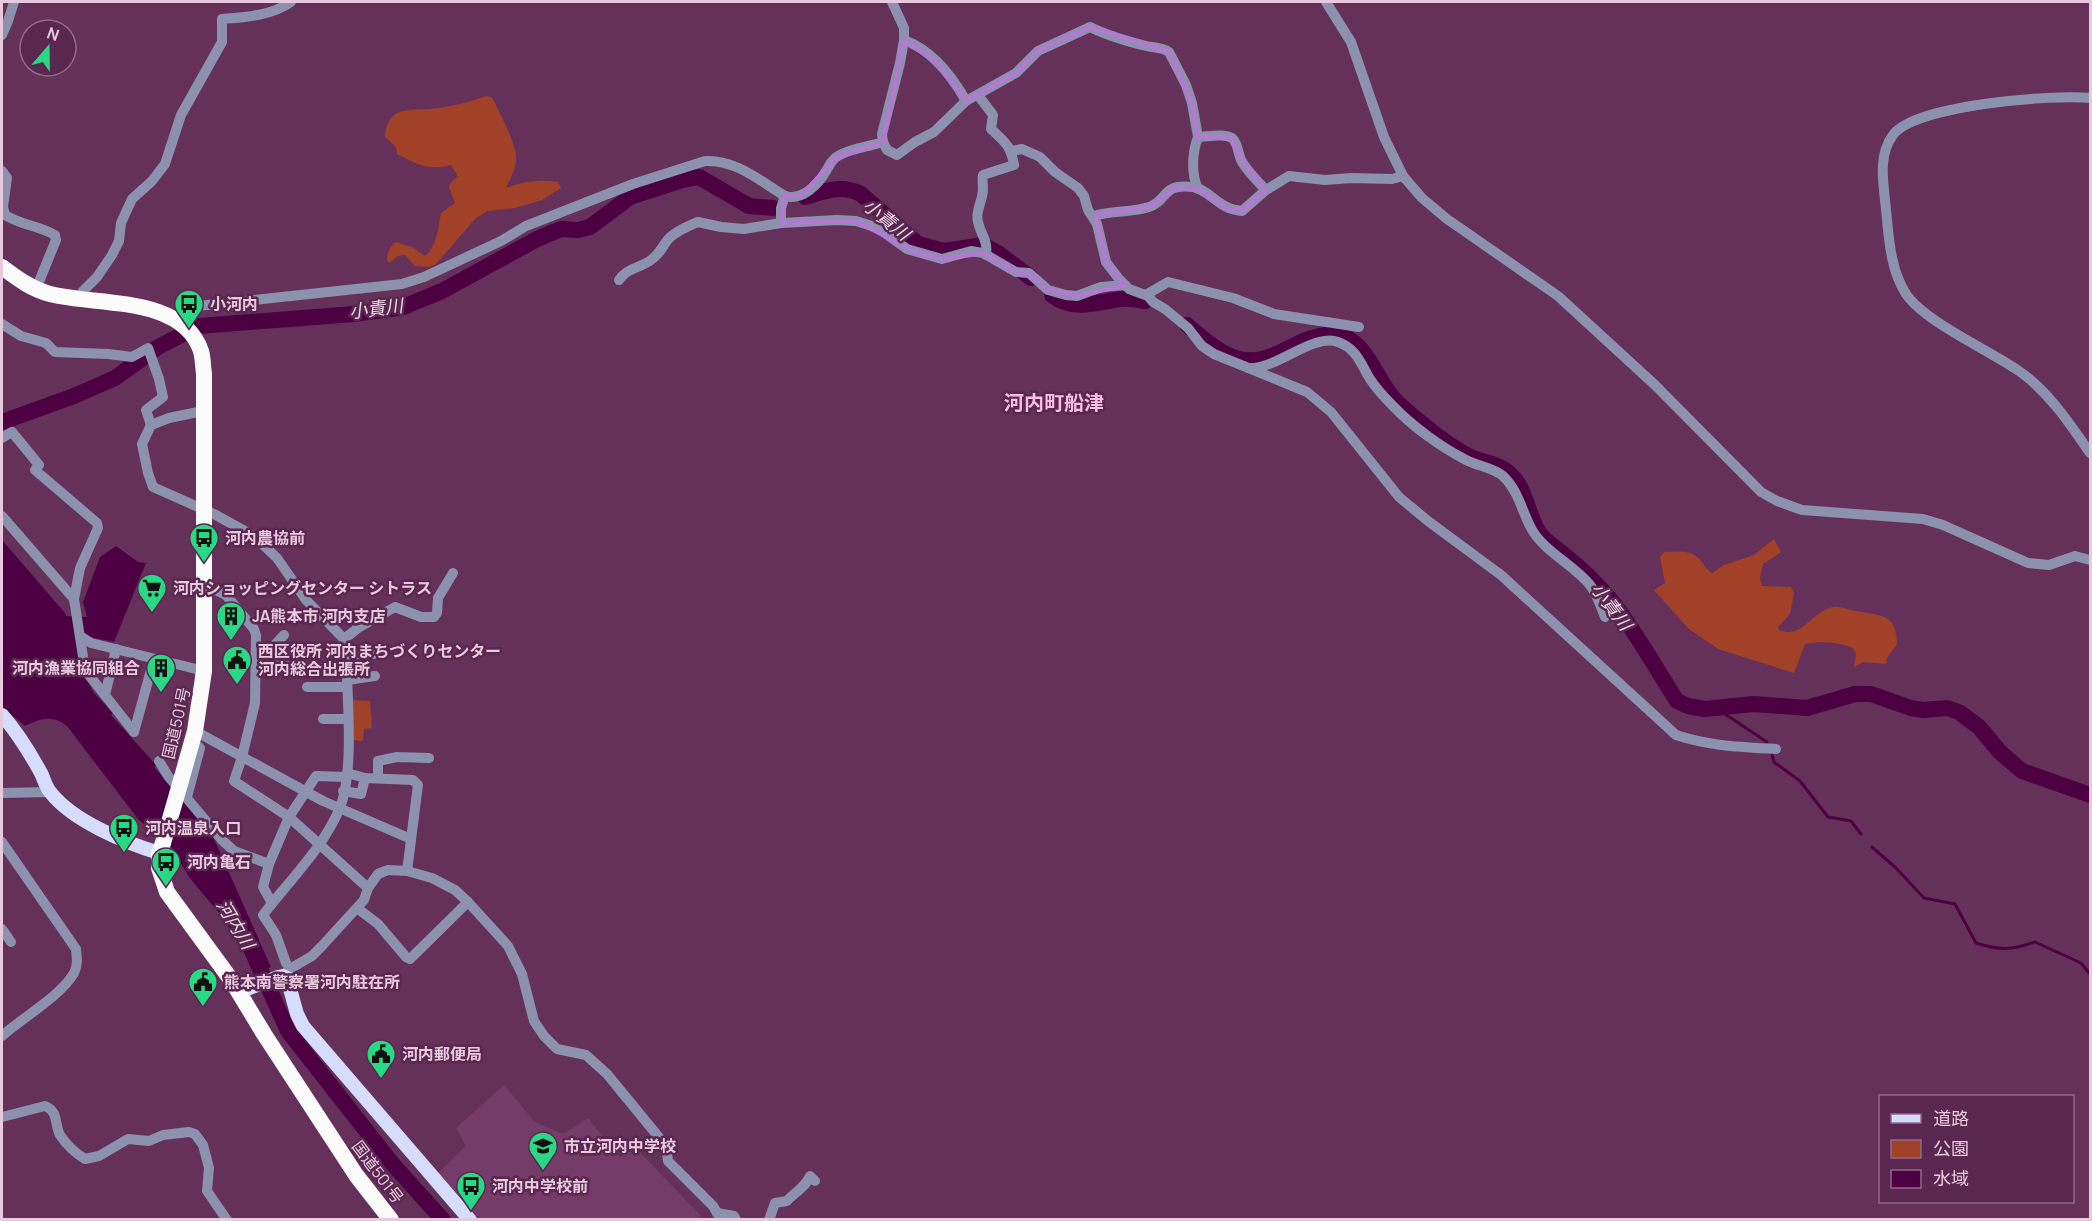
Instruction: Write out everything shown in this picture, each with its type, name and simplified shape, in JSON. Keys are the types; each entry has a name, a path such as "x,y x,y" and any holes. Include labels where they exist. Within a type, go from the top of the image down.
{"highway":[{"path":"2,267 36,289 48,293 149,309 168,315 186,328"},
{"name":"国道501号","path":"186,328 201,351 204,374 204,671 202,696 183,790 161,848 159,868 168,892 245,991 264,1034 356,1175 391,1220"}],"main road":[{"path":"2,715 28,752 50,792 64,807 131,844 161,848"},
{"path":"245,991 282,972 287,978 301,1024 470,1220"}],"street":[{"path":"2,35 14,2"},
{"path":"79,299 83,291 97,278 112,255 119,241 122,223 132,199 152,181 165,164 181,115 222,42 222,19 260,16 291,2"},
{"path":"892,2 904,28 904,40 882,134 887,150 897,155 933,132 966,101 1016,73 1038,51 1090,27 1105,34 1165,49 1169,52 1186,85 1192,103 1198,137 1194,148 1194,180 1198,189"},
{"path":"1326,2 1351,42 1384,137 1404,176 1422,198 1447,219 1521,269 1585,320 1698,426 1761,492 1777,501 1802,510 1923,519 1943,525 2028,563 2049,565 2075,556 2091,560"},
{"path":"904,40 922,48 935,60 954,79 966,101"},
{"path":"978,95 993,115 992,129 1012,151 1014,165 982,177 983,190 977,210 978,223 987,250"},
{"path":"2091,98 2053,96 2017,99 1940,113 1908,122 1894,132 1888,142 1884,155 1883,180 1890,250 1898,277 1907,295 1939,322 2021,372 2044,392 2091,453"},
{"path":"1198,137 1232,137 1242,161 1266,190"},
{"path":"186,328 191,309 198,306 381,287 402,284 424,277 501,241 526,226 633,184 705,161 731,164 785,196 793,198 801,196 826,172 830,162 837,157 852,149 883,142"},
{"path":"1012,151 1022,149 1040,157 1055,172 1078,188 1084,196 1088,210 1094,216 1106,262 1129,289 1148,296 1188,328 1202,346 1214,354 1307,392 1319,400 1400,497 1428,521 1501,575 1676,735 1696,742 1719,746 1776,748"},
{"path":"2,171 7,178 3,207 5,215 14,220 43,228 55,235 56,240 36,289"},
{"path":"1094,216 1108,211 1134,211 1152,206 1168,189 1176,187 1198,189 1229,209 1242,211 1266,190 1289,176 1324,180 1392,179 1404,176"},
{"path":"781,223 781,208 785,196"},
{"path":"619,280 627,271 649,261 663,249 671,237 698,222 744,229 781,223 856,221 878,228 907,249 942,259 971,251 987,250 1048,290 1066,295 1077,296 1101,287 1125,285"},
{"path":"1148,296 1149,293 1168,282 1233,298 1274,314 1359,327"},
{"path":"1321,320 1326,337"},
{"path":"2,324 21,336 45,343 55,352 132,357 147,348 163,397 146,410 151,425 142,444 153,487 239,527 261,543 277,558 306,600 344,639 347,679 346,775 340,807 319,844 263,915 276,935 282,972 312,956 364,900 368,888 382,871 407,871 432,878 454,890 508,946 522,974 534,1021 544,1036 557,1049 586,1055 607,1074 666,1146 668,1161 713,1206 719,1216 734,1216 736,1220"},
{"path":"1242,367 1255,368 1272,364 1326,337 1339,342 1358,356 1371,380 1404,417 1453,453 1502,475 1512,486 1532,530 1542,542 1589,584 1605,617"},
{"path":"151,425 170,418 203,411"},
{"path":"2,438 12,432 39,465 35,470 97,523 98,528 80,568 76,604 80,636 86,669 134,732 154,659"},
{"path":"2,516 76,604"},
{"path":"344,639 358,628 395,607 421,617 434,617 437,614 438,598 453,573"},
{"path":"204,585 226,595 254,629 255,703 234,781 289,817 368,888"},
{"path":"256,649 273,647 284,635"},
{"path":"80,636 91,643 204,671"},
{"path":"105,695 116,650"},
{"path":"346,655 373,654"},
{"path":"256,664 347,679"},
{"path":"307,687 375,676"},
{"path":"323,719 347,719"},
{"path":"194,736 242,757 305,791 411,839"},
{"path":"378,778 378,762 397,757 429,758"},
{"path":"159,761 222,840 234,851 269,864"},
{"path":"272,903 263,887 269,864 289,817 316,776 346,775 413,780 418,785 407,871"},
{"path":"343,791 361,794 365,778"},
{"path":"2,793 50,792"},
{"path":"2,842 76,949 78,962 74,973 58,992 3,1031"},
{"path":"357,908 378,924 410,959 468,902"},
{"path":"2,929 11,942"},
{"path":"2,1117 45,1106 51,1109 56,1116 59,1133 76,1154 85,1159 99,1156 128,1139 149,1141 163,1135 189,1132 195,1134 203,1145 209,1168 207,1191 227,1220"},
{"path":"770,1220 775,1203 787,1201 795,1191 805,1186 810,1176 815,1182"}],"highlighted area":[{"path":"1090,27 1169,52 1192,103 1198,137 1231,137 1242,161 1266,190 1242,211 1229,209 1198,189 1176,187 1152,206 1096,215 1106,262 1125,285 1077,296 1048,290 1029,273 1016,272 983,253 942,259 918,253 856,221 781,223 785,196 801,196 837,157 883,142 904,40 935,60 966,101 1016,73 1038,51"}],"shaded area":[{"path":"504,1085 535,1122 563,1134 588,1118 620,1158 634,1146 704,1219 480,1219 438,1173 466,1146 456,1128"}],"green space":[{"path":"486,96 492,97 516,155 515,168 506,188 525,182 545,181 558,182 561,188 542,200 515,208 488,211 476,218 436,264 429,267 415,266 405,255 398,256 389,263 388,252 396,242 412,247 425,256 429,252 436,236 441,213 455,203 449,187 458,177 451,165 429,167 397,154 396,147 385,137 391,118 404,111 439,108"},
{"path":"1774,539 1781,552 1763,564 1760,578 1762,586 1791,587 1794,593 1790,614 1778,627 1779,630 1794,631 1833,607 1880,615 1890,621 1896,634 1897,644 1887,658 1886,664 1863,662 1854,667 1856,654 1853,648 1835,643 1811,643 1805,644 1794,673 1718,649 1689,629 1654,590 1665,583 1660,557 1664,552 1691,553 1712,573 1724,565 1754,555"},
{"path":"350,700 370,701 372,728 364,729 363,741 353,740"}],"water":[{"path":"2,540 66,616 87,617 83,602 100,557 116,546 138,562 146,563 114,642 75,634 80,669 94,693 113,713 111,715 210,830 271,967 253,972 248,959 224,919 189,877 172,848 138,819 67,726 56,720 46,719 25,726 2,707"}],"waterway":[{"name":"小責川","path":"2,422 74,396 115,378 158,347 199,326 354,314 403,307 442,291 537,239 561,229 578,230 590,227 630,197 683,180 699,177 749,206 773,208"},
{"name":"小責川","path":"805,197 840,189 854,191 861,194 918,244 944,251 983,245 998,253 1031,278"},
{"name":"小責川","path":"1052,295 1077,305 1124,299 1145,301"},
{"name":"小責川","path":"1187,325 1221,351 1241,359 1262,359 1306,340 1326,335 1339,335 1358,346 1389,393 1413,417 1454,447 1473,458 1502,468 1516,480 1540,534 1584,572 1610,599 1677,701 1705,709 1753,704 1807,708 1855,694 1871,694 1911,708 1923,710 1947,708 1959,712 1979,727 2000,752 2022,771 2090,795"},
{"path":"1716,708 1767,742"},
{"path":"1772,755 1774,762 1800,781 1828,817 1851,821 1861,834"},
{"path":"1872,847 1896,868 1924,898 1955,904 1976,943 2006,948 2035,942 2081,963 2090,974"},
{"name":"河内川","path":"252,951 288,1031 390,1161 443,1220"}],"place":[{"name":"小河内","path":"189,330"},
{"name":"河内農協前","path":"204,564"},
{"name":"河内ショッピングセンター シトラス","path":"152,614"},
{"name":"JA熊本市 河内支店","path":"231,642"},
{"name":"西区役所 河内まちづくりセンター 河内総合出張所","path":"237,686"},
{"name":"河内漁業協同組合","path":"161,694"},
{"name":"河内温泉入口","path":"124,854"},
{"name":"河内亀石","path":"166,888"},
{"name":"熊本南警察署河内駐在所","path":"203,1008"},
{"name":"河内郵便局","path":"381,1080"},
{"name":"市立河内中学校","path":"543,1172"},
{"name":"河内中学校前","path":"471,1212"}],"district":[{"name":"河内町船津","path":"1054,402"}]}
